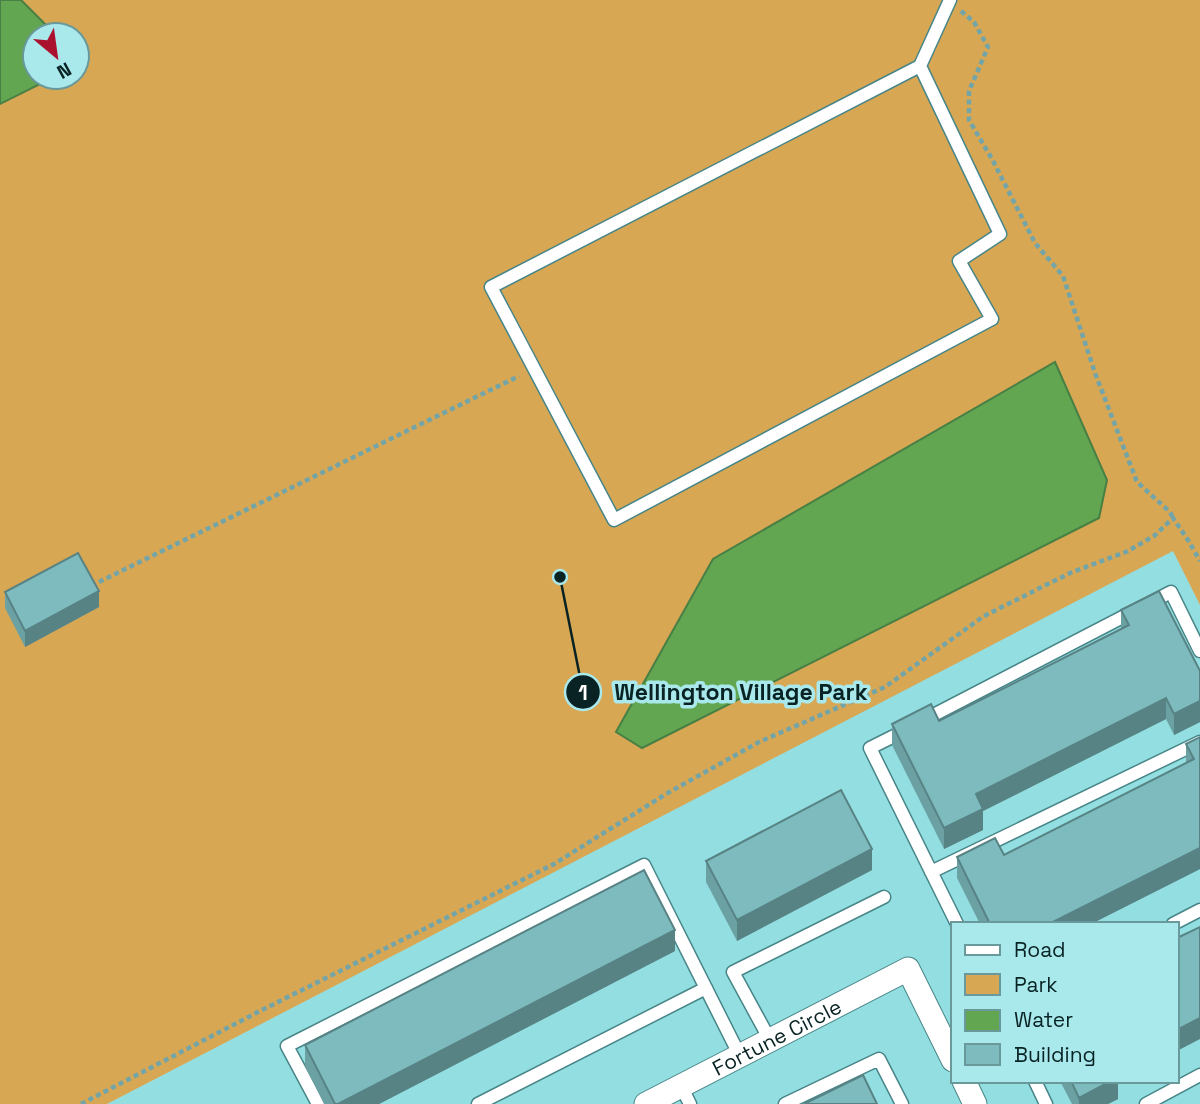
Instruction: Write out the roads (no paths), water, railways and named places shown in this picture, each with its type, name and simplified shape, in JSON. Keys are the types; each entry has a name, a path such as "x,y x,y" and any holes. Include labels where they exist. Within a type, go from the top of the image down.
{"street":[{"name":"Fortune Circle","path":"646,1104 686,1095 740,1056 908,969 945,1025"},
{"path":"945,1025 951,1051"},
{"path":"965,1083 975,1104"}],"lane":[{"path":"920,66 1000,234 959,261 992,319 614,520 491,287 920,66 949,1"},
{"path":"956,922 870,748 1171,592 1200,651"},
{"path":"931,872 1200,741"},
{"path":"318,1104 287,1046 645,865 740,1056"},
{"path":"770,1040 733,972 884,898"},
{"path":"1177,922 1200,910"},
{"path":"478,1104 706,988"},
{"path":"785,1104 879,1059 902,1104"},
{"path":"1146,1104 1200,1075"},
{"path":"1036,1083 1046,1104"}],"water":[{"path":"0,0 21,0 42,21 21,21 21,91 26,91 0,104"},
{"path":"1055,362 1107,480 1099,518 642,748 616,732 713,559"}],"place":[{"name":"Wellington Village Park","path":"560,577"}]}
